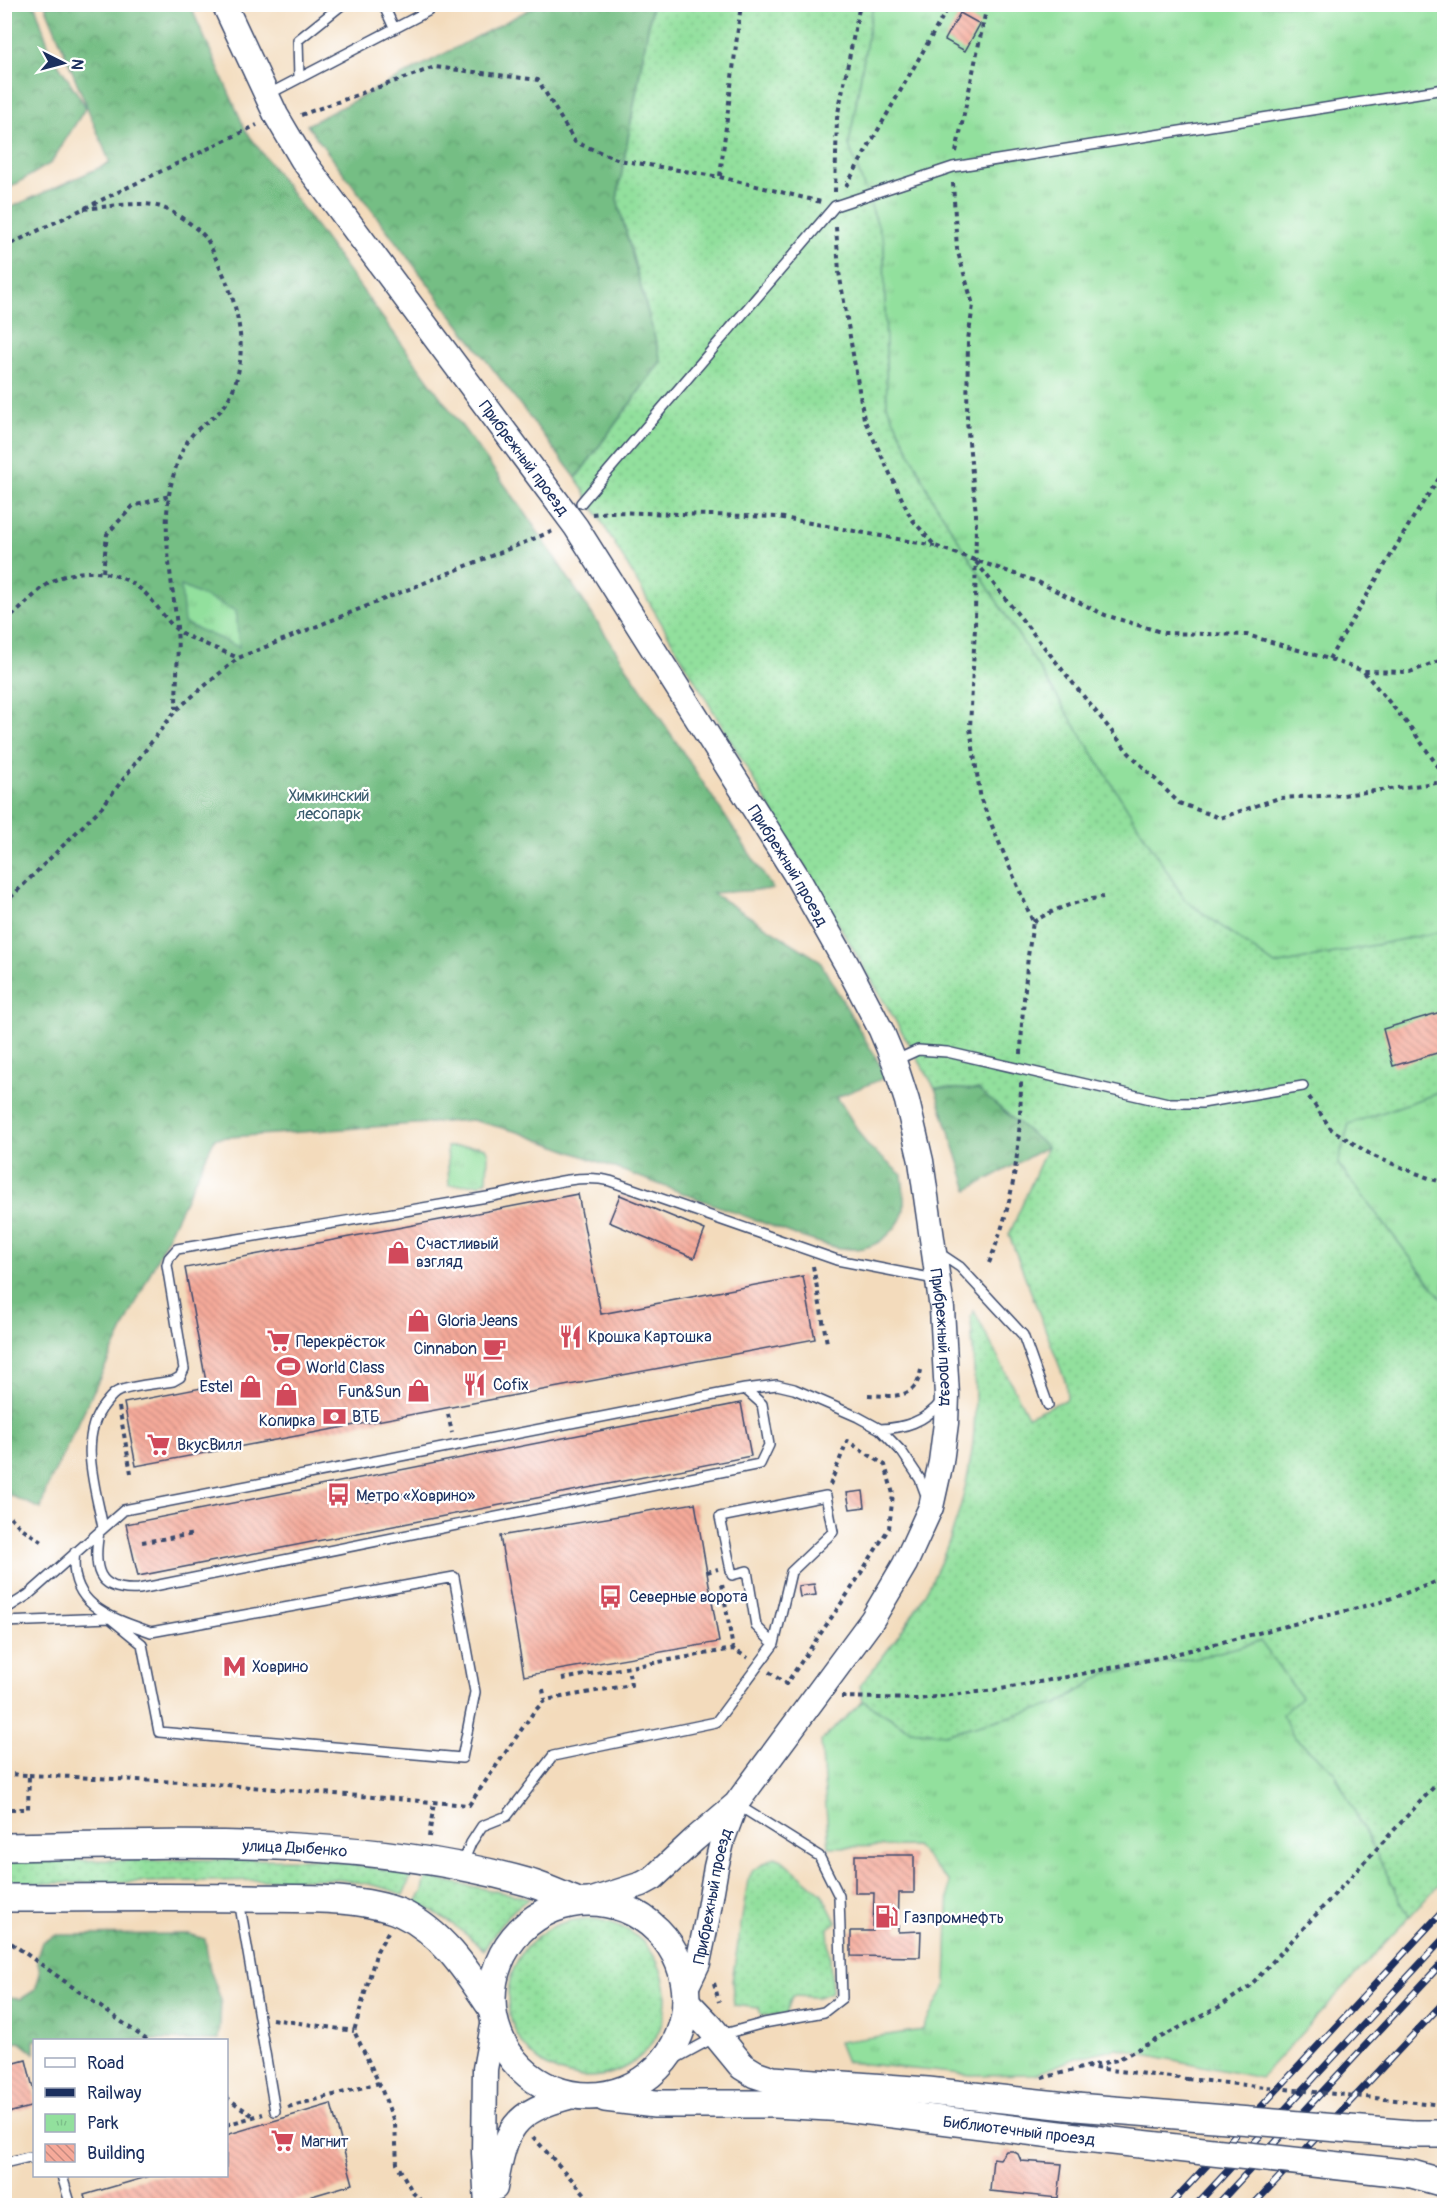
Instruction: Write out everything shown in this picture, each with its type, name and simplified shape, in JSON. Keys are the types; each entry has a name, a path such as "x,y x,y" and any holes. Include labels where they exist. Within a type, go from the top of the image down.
{"main road":[{"name":"улица Дыбенко","path":"4,1848 270,1845 424,1859 529,1883 584,1902"},
{"path":"4,1898 336,1900 374,1905 400,1913 424,1926 450,1949 492,2014 504,2047 522,2070 546,2087 582,2096 624,2090 638,2084 658,2068 673,2049 683,2027 686,1995 681,1968 673,1950 661,1933 646,1920 628,1910 609,1903 584,1902 554,1908 532,1920 513,1937 500,1958 495,1974 492,2014"},
{"name":"Библиотечный проезд","path":"686,1995 742,2066 772,2080 928,2091 1076,2107 1412,2134 1444,2134"},
{"name":"Библиотечный проезд","path":"582,2096 655,2104 775,2104 846,2108 1068,2136 1412,2174 1444,2183"}],"street":[{"name":"Прибрежный проезд","path":"224,4 287,134 330,197 576,527 795,875 848,965 881,1030 907,1101 921,1161 938,1280 947,1395 942,1462 931,1507 905,1564 872,1620 736,1804 694,1839 653,1878 642,1884 584,1902"},
{"name":"Прибрежный проезд","path":"686,1995 698,1963 723,1838 736,1804"},
{"path":"487,2205 484,2153 485,2069 492,2014"},
{"path":"492,2205 502,2151 510,2131 529,2111 546,2103 582,2096"}],"lane":[{"path":"299,78 298,40 343,4"},
{"path":"383,4 394,28"},
{"path":"267,95 428,11 430,4"},
{"path":"581,503 835,206 952,167 1444,90"},
{"path":"894,1061 918,1050 947,1052 1168,1103 1202,1104 1303,1086"},
{"path":"746,1389 762,1404 769,1446 760,1464 139,1589 116,1588 104,1580 97,1569 101,1530 89,1444 97,1416 106,1402 117,1392 173,1381 180,1377 184,1369 167,1265 169,1258 177,1249 506,1194 587,1178 610,1181 846,1262 938,1280"},
{"path":"934,1250 960,1267 1023,1335 1048,1405"},
{"path":"4,1610 28,1595 124,1510 746,1389 777,1385 794,1389 880,1429 903,1452 920,1479 931,1507"},
{"path":"880,1429 899,1428 912,1424 936,1408 947,1395"},
{"path":"462,1866 471,1843 482,1826 507,1816 553,1756 717,1722 774,1644 790,1572 833,1532 826,1496 720,1517 732,1575 747,1571 756,1626 774,1644"},
{"path":"4,1622 110,1618 151,1632 454,1577 475,1692 462,1758 159,1732 142,1644 110,1618 94,1606 81,1592 73,1564 75,1552"},
{"path":"658,2068 717,2036 764,2023 824,2012 842,1998 839,1896 819,1856 736,1804"},
{"path":"238,1898 275,2111"},
{"path":"4,2163 29,2157 33,2159"},
{"path":"63,2177 70,2205"}],"path":[{"path":"720,177 741,4"},
{"path":"860,4 837,118 835,206 839,272 864,419 911,518 935,546"},
{"path":"835,206 950,4"},
{"path":"984,4 985,15 952,167 957,249 973,305 968,340 967,421 976,514 975,627 970,728 981,800 1033,922 1023,1010 1017,1169 1003,1227 989,1263"},
{"path":"295,117 435,68 538,80 575,142 619,160 720,177 835,206"},
{"path":"4,248 261,123"},
{"path":"84,209 128,205 157,206 186,221 206,238 221,267 234,301 241,337 240,368 231,395 217,416 195,431 178,459 169,496 167,541 177,630 176,710"},
{"path":"1329,658 1444,471"},
{"path":"103,572 107,534 133,506 169,496"},
{"path":"588,514 611,512 778,518 935,546 1038,582 1105,615 1164,633 1247,635 1329,658 1363,671 1410,672 1444,659"},
{"path":"4,904 102,807 176,710 238,658 560,528"},
{"path":"975,561 1129,753 1179,802 1220,818 1279,798 1343,795 1444,782"},
{"path":"4,621 16,614 31,596 51,582 77,573 103,572 127,578 146,593 177,630 238,658"},
{"path":"1363,671 1411,728 1444,775"},
{"path":"1033,922 1052,910 1072,902 1103,897"},
{"path":"1303,1086 1331,1129 1373,1156 1444,1183"},
{"path":"810,1251 827,1343"},
{"path":"868,1395 908,1393 919,1382 923,1364"},
{"path":"117,1392 131,1473"},
{"path":"786,1684 851,1589 889,1528 893,1494 885,1465 847,1441 826,1496"},
{"path":"365,1502 417,1493"},
{"path":"4,1510 19,1526 45,1544"},
{"path":"142,1542 195,1534"},
{"path":"707,1572 719,1569"},
{"path":"840,1697 917,1699 995,1690 1072,1676 1167,1656 1382,1602 1444,1579"},
{"path":"562,1679 734,1648 721,1581"},
{"path":"4,1774 202,1783 469,1805 533,1713 545,1700 631,1685 628,1668"},
{"path":"543,1689 545,1700"},
{"path":"4,1809 28,1809 28,1774"},
{"path":"1034,2080 1117,2060 1219,2007 1249,1987 1444,1776"},
{"path":"428,1841 434,1802"},
{"path":"388,1933 378,1951 354,2031 379,2082 395,2124 397,2164 413,2193 427,2205"},
{"path":"4,1938 146,2039"},
{"path":"258,2017 354,2031"},
{"path":"1086,2067 1444,2105"},
{"path":"228,2124 379,2082"},
{"path":"228,2098 253,2117"},
{"path":"539,2143 596,2205"}],"green space":[{"path":"540,4 652,5 617,199 661,361 576,478 307,125"},
{"path":"4,5 35,5 51,53 86,107 51,163 11,187 5,188"},
{"name":"Химкинский лесопарк","path":"45,5 190,5 246,131 526,514 773,889 712,893 819,960 887,1077 837,1097 867,1145 902,1175 904,1211 893,1230 871,1246 839,1248 804,1238 518,1132 472,1120 215,1138 46,1490 41,1509 5,1493 5,210 110,163"},
{"path":"652,5 873,5 849,145 884,242 887,405 932,498 1185,900 1275,965 1444,931 1444,1091 1349,1124 1338,1164 1444,1301 1444,1879 1409,1917 1334,1772 1293,1736 1281,1714 1260,1641 1209,1655 1105,1674 1058,1704 945,1734 910,1730 863,1701 860,1686 921,1601 950,1539 957,1517 968,1472 974,1433 971,1317 974,1311 1028,1416 1067,1399 1066,1383 1009,1235 1047,1147 978,1090 935,1088 576,478 661,361 617,199"},
{"path":"873,5 1444,5 1444,931 1275,965 1185,900 932,498 887,405 884,242 849,145"},
{"path":"181,586 236,611 239,647 184,623"},
{"path":"935,1088 978,1090 1047,1147 968,1190"},
{"path":"1444,1091 1444,1301 1338,1164 1349,1124"},
{"path":"478,1146 485,1148 488,1152 487,1180 480,1184 449,1185 447,1147"},
{"path":"1260,1641 1301,1697 1282,1714 1293,1736 1334,1772 1409,1917 1260,2078 1116,2048 1076,2058 1036,2074 971,2075 846,2062 838,2042 922,2030 946,1985 949,1882 915,1846 829,1847 821,1741 863,1701 910,1730 945,1734 1058,1704 1105,1674 1209,1655"},
{"path":"775,1857 782,1860 822,1894 836,1922 828,1928 832,1992 818,1997 792,1996 786,2014 761,2016 759,2008 734,2005 732,1981 748,1880 753,1870"},
{"path":"321,1859 412,1874 403,1895 378,1886 335,1879 5,1884 4,1861"},
{"path":"426,1877 530,1898 509,1915 484,1950 452,1923 416,1902 423,1891"},
{"path":"587,1919 602,1920 617,1925 631,1932 643,1942 653,1954 660,1968 665,1983 665,2013 660,2028 653,2042 643,2054 631,2064 617,2071 602,2076 587,2077 572,2076 557,2071 543,2064 531,2054 521,2042 514,2028 509,2013 508,1998 509,1983 514,1968 521,1954 531,1942 543,1932 557,1925 572,1920"},
{"path":"189,1934 205,1939 210,1970 221,2000 219,2039 33,2039 33,2052 20,2042 5,2044 5,1996 21,1999 35,1990 40,1974 37,1957 42,1942 57,1935"}],"building":[{"path":"960,13 980,24 965,51 945,40"},
{"path":"1444,1011 1444,1051 1393,1066 1383,1029"},
{"path":"578,1194 601,1314 803,1276 815,1339 136,1466 124,1403 207,1387 185,1268"},
{"path":"620,1195 705,1230 694,1258 609,1222"},
{"path":"741,1403 751,1456 138,1576 126,1524"},
{"path":"863,1491 865,1507 850,1509 847,1493"},
{"name":"Северные ворота","path":"695,1503 719,1642 524,1676 500,1536"},
{"path":"814,1584 816,1595 800,1597 798,1586"},
{"path":"855,1855 914,1855 914,1893 899,1893 898,1932 921,1931 920,1957 851,1956 851,1931 873,1931 874,1893 855,1893"},
{"path":"26,2060 33,2088 33,2106 4,2114 4,2066"},
{"path":"331,2104 353,2184 278,2206 87,2206 84,2195 147,2177 228,2177 228,2134"},
{"path":"1006,2151 1018,2154 1021,2161 1062,2164 1058,2198 990,2191 993,2158 1000,2159"}],"railway":[{"path":"1169,2206 1444,1910"},
{"path":"1195,2206 1444,1938"},
{"path":"1216,2206 1444,1961"},
{"path":"1252,2206 1444,2002"}],"place":[{"name":"Счастливый взгляд","path":"398,1252"},
{"name":"Gloria Jeans","path":"419,1320"},
{"name":"Крошка Картошка","path":"570,1336"},
{"name":"Перекрёсток","path":"278,1341"},
{"name":"Cinnabon","path":"495,1348"},
{"name":"World Class","path":"288,1367"},
{"name":"Cofix","path":"475,1384"},
{"name":"Estel","path":"251,1386"},
{"name":"Fun&Sun","path":"419,1391"},
{"name":"Копирка","path":"287,1395"},
{"name":"ВТБ","path":"334,1416"},
{"name":"ВкусВилл","path":"159,1444"},
{"name":"Метро «Ховрино»","path":"338,1495"},
{"name":"Северные ворота","path":"611,1596"},
{"name":"Ховрино","path":"234,1666"},
{"name":"Газпромнефть","path":"886,1917"},
{"name":"Магнит","path":"283,2141"}]}
